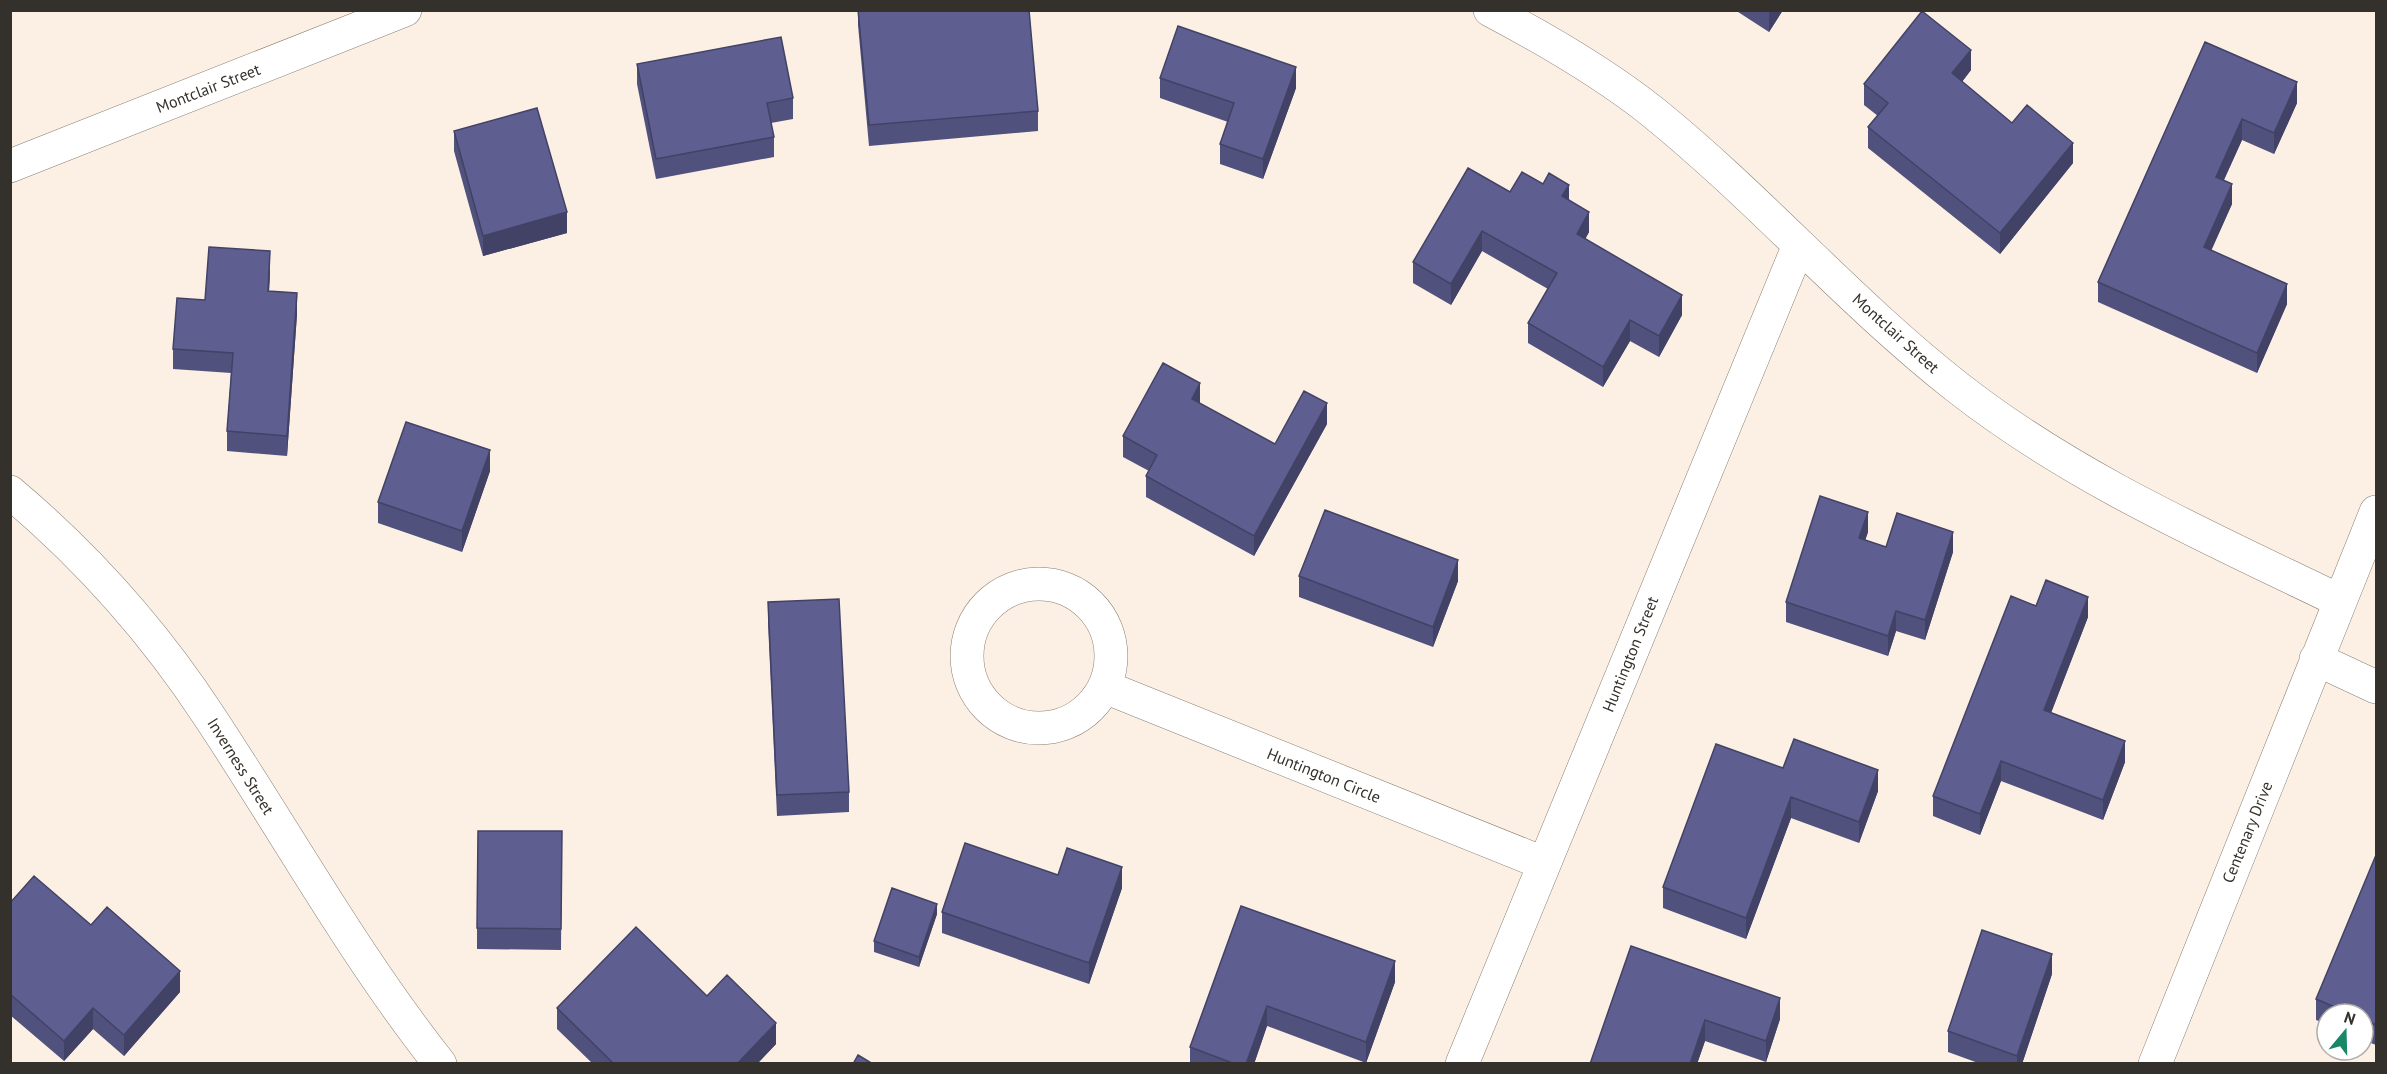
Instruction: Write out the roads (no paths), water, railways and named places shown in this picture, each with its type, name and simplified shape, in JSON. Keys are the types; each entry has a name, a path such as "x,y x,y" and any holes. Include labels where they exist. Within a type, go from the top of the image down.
{"street":[{"name":"Montclair Street","path":"10,166 405,10"},
{"name":"Montclair Street","path":"1490,10 1607,78 1652,111 1697,149 1929,364 2028,439 2133,500 2340,601"},
{"name":"Huntington Street","path":"1462,1064 1799,244"},
{"name":"Inverness Street","path":"10,492 89,564 164,654 208,714 382,986 440,1064"},
{"name":"Centenary Drive","path":"2156,1064 2316,659 2340,601 2372,534"},
{"path":"1050,584 1066,589 1081,597 1094,608 1107,630 1112,654 1110,671 1104,687 1084,713 1069,721 1049,728 1028,727 1008,721 990,709 977,693 969,674 967,653 970,632 980,613 994,598 1012,588 1050,584"},
{"path":"2316,659 2376,687"},
{"name":"Huntington Circle","path":"1104,687 1544,863"}]}
